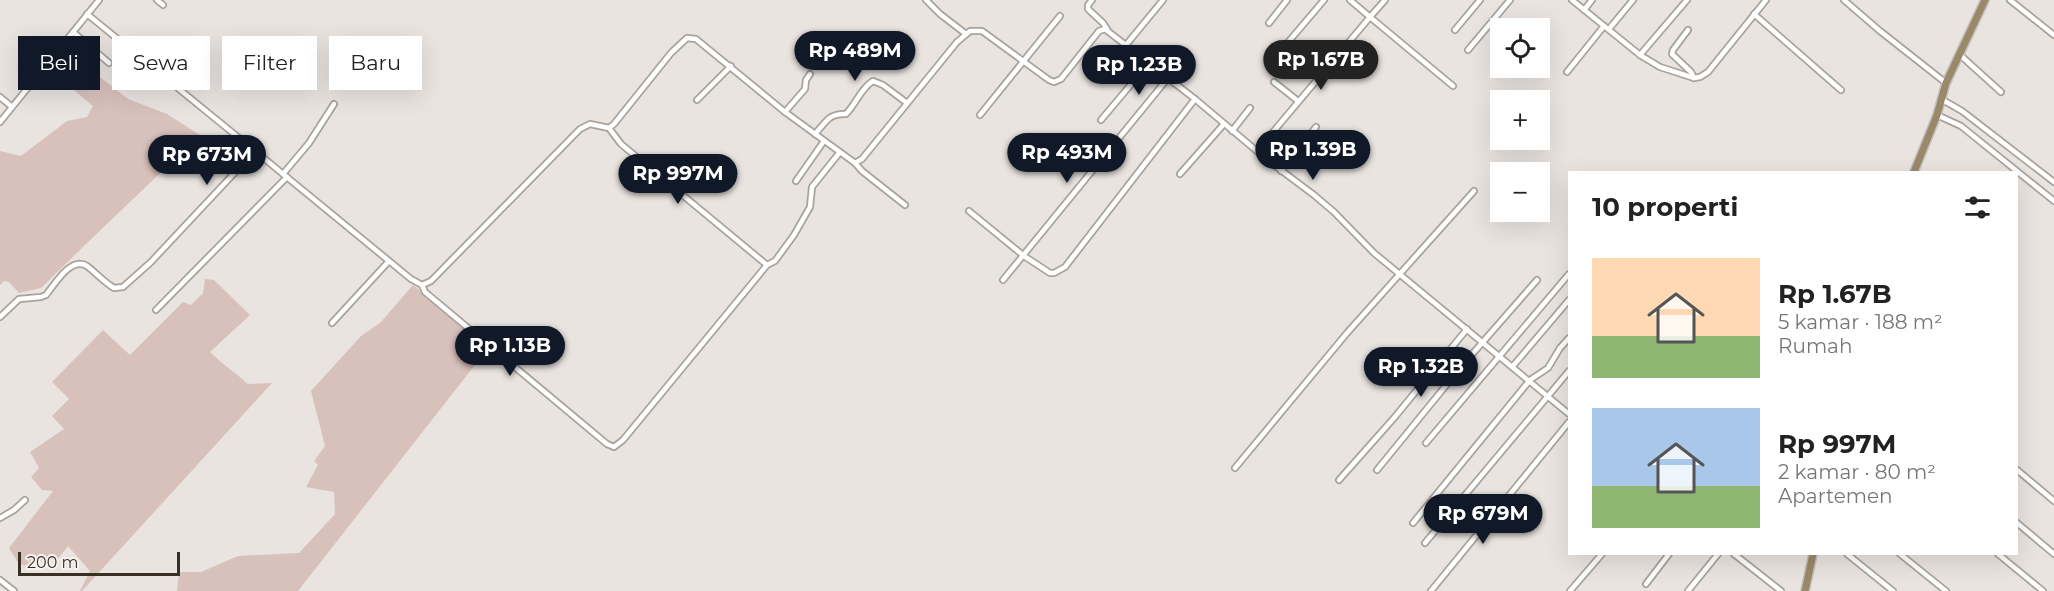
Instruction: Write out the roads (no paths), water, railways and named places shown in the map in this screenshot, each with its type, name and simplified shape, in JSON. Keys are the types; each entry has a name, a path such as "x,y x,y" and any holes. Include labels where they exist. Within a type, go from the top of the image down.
{"main road":[{"path":"1914,171 1937,115 1946,83 1985,0"},
{"path":"1805,591 1813,555"}],"street":[{"path":"0,122 99,0"},
{"path":"157,0 163,5"},
{"path":"926,0 939,14 966,34"},
{"path":"1092,0 1088,9 1107,29 1334,212 1364,244 1568,413"},
{"path":"1126,45 1163,0"},
{"path":"1269,23 1287,0"},
{"path":"1279,52 1324,0"},
{"path":"1350,0 1453,86"},
{"path":"1257,151 1385,0"},
{"path":"1455,30 1480,0"},
{"path":"1468,50 1510,0"},
{"path":"1572,0 1640,55 1666,70 1694,78 1706,74 1766,0"},
{"path":"1584,9 1592,0"},
{"path":"1609,29 1633,0"},
{"path":"1640,55 1686,0"},
{"path":"1844,0 1946,83"},
{"path":"2010,0 2054,35"},
{"path":"87,14 114,36"},
{"path":"1755,14 1841,90"},
{"path":"980,115 1060,16"},
{"path":"1567,72 1604,26"},
{"path":"855,163 861,159 966,34 974,30 982,31 1049,80 1057,81 1099,31 1107,29"},
{"path":"1688,30 1672,50 1672,54 1691,72 1694,78"},
{"path":"73,32 109,63"},
{"path":"609,128 672,53 687,38 696,39 785,112 855,163 905,206"},
{"path":"1959,54 2001,92"},
{"path":"1101,120 1149,63"},
{"path":"697,100 731,66"},
{"path":"785,112 805,89 806,80 810,74"},
{"path":"1003,280 1168,78"},
{"path":"815,135 831,116 846,114 866,86 873,81 883,85 907,103"},
{"path":"1274,82 1298,101"},
{"path":"181,90 389,261 422,285 425,292 607,444 614,447 623,440 767,265 775,261 794,235 810,207 812,188 840,152"},
{"path":"0,96 11,106"},
{"path":"969,211 1024,256 1050,273 1065,267 1195,99"},
{"path":"1941,99 1962,111 2054,182"},
{"path":"156,310 285,176 334,104"},
{"path":"1232,130 1250,108"},
{"path":"1937,115 1961,126 2017,171"},
{"path":"422,285 431,281 580,129 590,124 609,128 621,144 767,265"},
{"path":"1180,174 1224,124"},
{"path":"1281,171 1316,127"},
{"path":"796,181 825,141"},
{"path":"0,317 19,299 46,295 75,264 80,263 86,266 114,288 123,287 151,262 255,151"},
{"path":"2018,172 2054,201"},
{"path":"1235,468 1399,273 1474,191"},
{"path":"332,323 389,261"},
{"path":"1426,442 1568,275"},
{"path":"1377,470 1483,341 1537,280"},
{"path":"1513,366 1568,301"},
{"path":"1339,480 1394,418 1467,329"},
{"path":"1413,523 1530,380 1548,368 1568,339"},
{"path":"1425,543 1568,372"},
{"path":"1431,591 1568,423"},
{"path":"2018,471 2054,501"},
{"path":"0,518 25,500"},
{"path":"2018,524 2054,554"},
{"path":"1570,591 1601,555"},
{"path":"1646,584 1668,555"},
{"path":"1688,591 1717,555"},
{"path":"1735,555 1781,591"},
{"path":"1848,555 1893,591"},
{"path":"1901,555 1946,591"},
{"path":"1999,555 2043,591"},
{"path":"0,580 14,591"}]}
